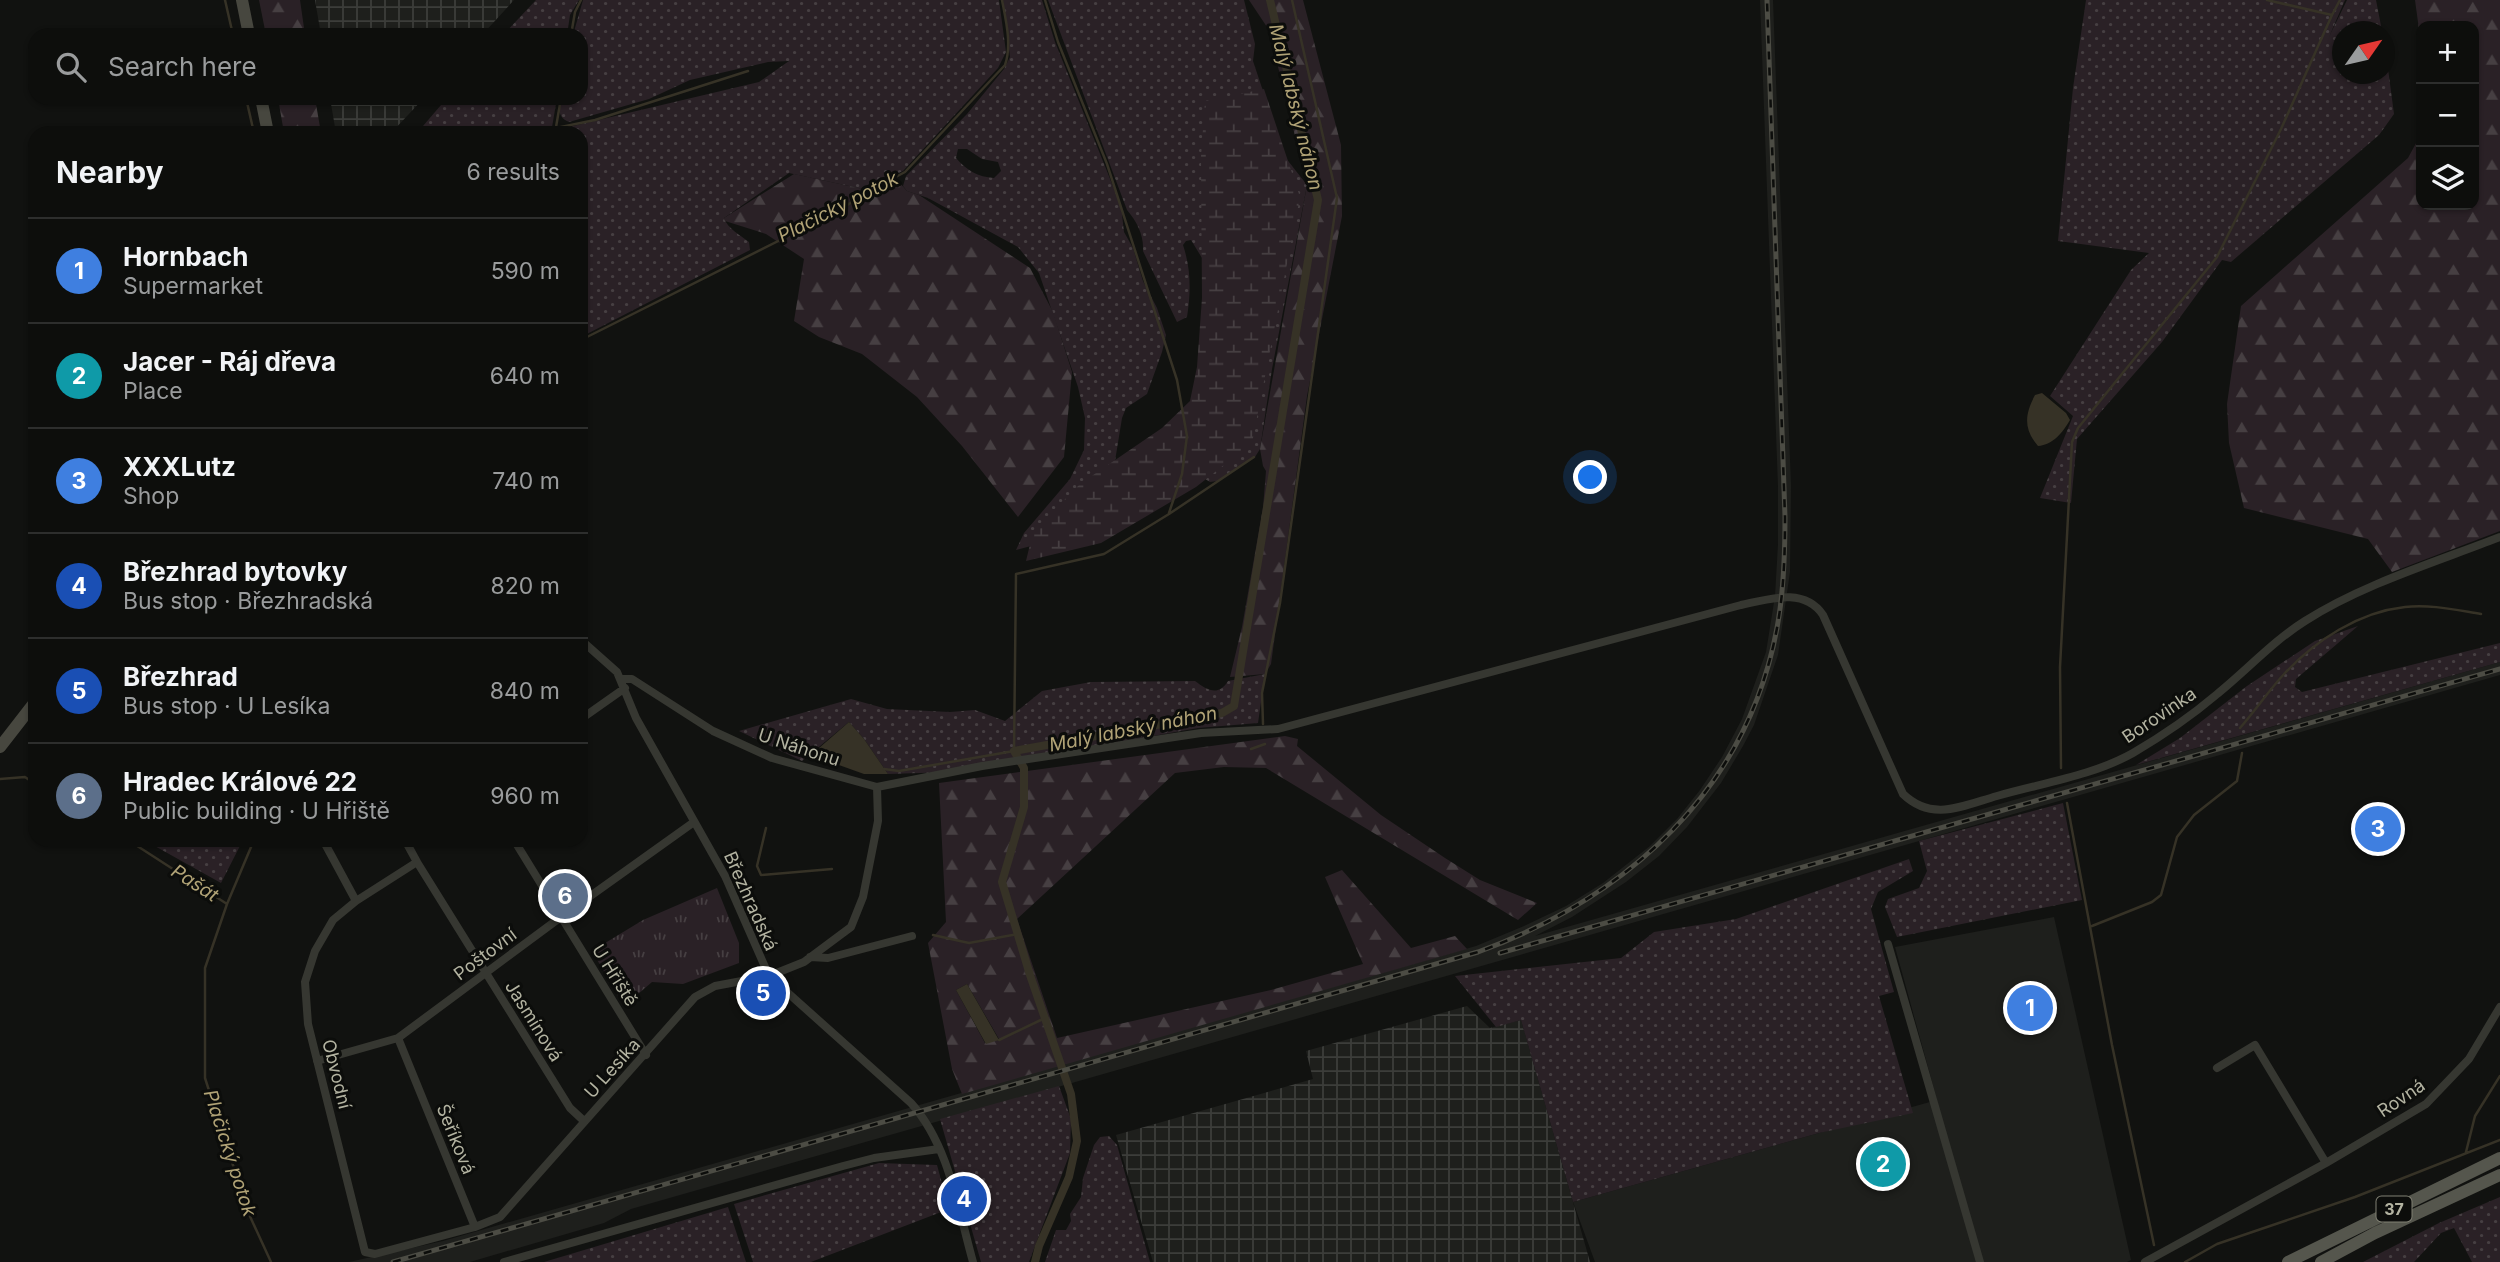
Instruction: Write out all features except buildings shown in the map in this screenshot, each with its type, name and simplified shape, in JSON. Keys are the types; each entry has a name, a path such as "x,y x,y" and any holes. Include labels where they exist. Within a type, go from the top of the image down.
{"main road":[{"path":"242,0 248,28"},
{"path":"262,105 267,126"},
{"path":"0,747 28,711"},
{"name":"37","path":"2288,1262 2500,1158"},
{"name":"37","path":"2321,1262 2375,1233 2500,1175"}],"street":[{"name":"Borovinka","path":"1913,804 1934,810 1960,806 2090,770 2123,758 2202,706 2305,621 2394,578 2500,537"},
{"name":"U Náhonu","path":"623,684 632,679 713,731 772,758 877,787 982,766 1201,733 1278,729 1741,605 1773,598 1798,597 1810,601 1823,615 1903,794 1913,804"},
{"name":"Březhradská","path":"588,646 617,673 636,718 725,876 769,976 911,1103 922,1117 939,1149 972,1262"},
{"path":"588,713 623,684"},
{"path":"810,957 851,927 863,897 878,821 877,787"},
{"name":"Poštovní","path":"317,1061 398,1038 694,822"},
{"path":"327,847 356,901"},
{"path":"409,847 417,862"},
{"name":"U Hřiště","path":"518,847 646,1055"},
{"name":"Obvodní","path":"417,862 356,901 333,920 315,951 305,982 309,1024 365,1252 375,1254 475,1227"},
{"name":"Jasmínová","path":"417,862 570,1108 584,1121"},
{"path":"810,957 828,958 912,936"},
{"path":"1888,944 1980,1262"},
{"name":"U Lesíka","path":"475,1227 500,1217 695,998 715,986 769,976 810,957"},
{"name":"Rovná","path":"2145,1262 2326,1163 2426,1104 2469,1059 2500,1007"},
{"name":"Šeříková","path":"398,1038 475,1227"},
{"path":"2217,1068 2255,1045 2326,1163"},
{"path":"504,1262 843,1166 874,1158 939,1149"}],"shaded area":[{"path":"315,0 514,0 488,28 320,28"},
{"path":"1760,0 1773,0 1791,486 1790,572 1778,655 1754,725 1743,746 1721,783 1687,827 1659,856 1626,882 1572,917 1535,936 2500,662 2500,675 631,1209 604,1223 470,1262 349,1262 443,1241 1476,946 1566,906 1603,883 1650,846 1677,819 1700,790 1722,757 1742,719 1766,652 1775,596 1778,487"},
{"path":"331,105 417,105 398,126 335,126"},
{"path":"2042,393 2066,413 2070,420 2053,440 2038,446 2030,434 2027,421 2035,395"},
{"path":"849,722 888,774 864,774 811,755"},
{"path":"2054,917 2131,1260 1595,1262 1573,1202 1937,1100 1895,947"},
{"path":"967,984 999,1040 986,1044 956,990"},
{"path":"1467,1006 1490,1028 1521,1020 1590,1262 1153,1262 1116,1135 1313,1079 1306,1051"}],"green space":[{"path":"259,0 300,0 304,28 265,28"},
{"path":"536,0 579,0 570,15 568,28 510,28"},
{"path":"583,0 999,0 1006,52 998,68 903,171 863,189 789,173 724,218 731,229 749,242 750,250 588,333 588,126 573,126 759,82 789,61 768,62 690,80 649,99 569,122 561,115 560,105 588,105 588,28 575,28"},
{"path":"1003,0 1042,0 1055,42 1121,206 1124,232 1133,248 1143,281 1157,308 1166,335 1147,394 1126,408 1115,461 1046,542 1016,550 1024,533 1070,479 1084,450 1085,418 1078,387 1039,273 1018,247 928,198 907,191 903,186 906,176 967,114 1004,69 1010,57","holes":["958,149 967,149 982,159 998,162 1001,171 994,178 968,169 956,158"]},
{"path":"1048,0 1244,0 1255,44 1253,61 1285,157 1307,185 1272,369 1260,449 1255,457 1217,481 1210,482 1202,477 1210,271 1191,240 1186,241 1183,245 1190,290 1187,317 1177,322 1143,251 1139,229 1127,210"},
{"path":"1249,0 1303,0 1341,145 1342,216 1307,396 1271,664 1265,674 1230,677 1242,627 1263,508 1266,471 1260,449 1307,185 1269,30"},
{"path":"2086,0 2345,0 2336,21 2332,21 2329,37 2332,31 2332,84 2390,84 2394,114 2379,135 2231,262 2222,260 2162,342 2077,439 2071,503 2040,498 2073,416 2050,396 2131,270 2149,253 2058,241 2073,88"},
{"path":"2347,0 2376,0 2380,21 2337,21"},
{"path":"2415,0 2500,0 2500,531 2392,572 2368,539 2244,508 2229,443 2227,404 2241,306 2408,158 2416,143 2416,210 2479,210 2479,21 2418,21"},
{"path":"1264,89 1300,197 1252,443 1196,487 1101,543 1026,561 1033,532 1080,484 1162,428 1190,401 1197,367 1202,298 1201,157 1205,101"},
{"path":"279,105 316,105 320,126 283,126"},
{"path":"441,105 556,105 552,126 423,126"},
{"path":"794,174 863,189 883,180 891,187 899,182 907,191 919,195 1030,268 1053,312 1072,372 1064,457 1018,517 962,446 917,397 862,354 819,337 794,321 804,259 766,234 725,221 724,218"},
{"path":"2358,626 2296,679 2295,687 2302,692 2500,643 2500,662 2136,765 2180,738 2247,686 2315,641"},
{"path":"1265,674 1258,723 1198,728 951,772 888,774 849,722 802,761 739,731 851,699 887,709 950,712 975,710 1005,721 1042,691 1091,682 1195,681 1208,689 1216,690 1228,681"},
{"path":"1285,736 1298,739 1297,746 1381,815 1445,858 1480,880 1537,903 1518,920 1266,768 1224,767 1175,773 1017,919 1057,1038 1271,990 1363,964 1325,877 1342,870 1411,948 1455,936 1467,949 962,1094 952,1069 928,943 946,922 939,783","holes":["967,984 999,1039 985,1043 956,990"]},
{"path":"2063,803 2082,900 1897,937 1885,907 1888,899 1919,888 1927,871 1919,841"},
{"path":"157,847 239,847 221,883"},
{"path":"1909,859 1913,871 1878,892 1871,909 1894,992 1879,996 1913,1113 1819,1133 1573,1202 1521,1020 1496,1027 1455,976 1621,958 1654,932 1736,919"},
{"path":"717,888 739,943 739,963 683,984 652,982 624,1006 592,951 643,920"},
{"path":"1059,1086 1071,1119 1070,1153 1029,1262 981,1262 940,1119"},
{"path":"1109,1136 1117,1145 1150,1262 1045,1262 1056,1230 1066,1230 1071,1221 1070,1214 1081,1197 1083,1178 1094,1145 1100,1137"},
{"path":"879,1163 937,1165 949,1209 811,1262 753,1262 734,1204"},
{"path":"2500,1197 2500,1262 2472,1262 2454,1228 2441,1233 2414,1262 2363,1262 2439,1223"},
{"path":"728,1207 746,1262 544,1262"}],"waterway":[{"path":"225,0 231,28"},
{"path":"572,28 575,12 581,0"},
{"name":"Plačický potok","path":"588,336 838,211 905,172 1005,65 1008,41 1002,0"},
{"path":"1045,0 1058,42 1107,164 1177,380 1187,436 1182,474 1169,513"},
{"name":"Malý labský náhon","path":"1035,1262 1039,1246 1069,1177 1077,1141 1071,1094 1030,975 1002,882 1024,807 1024,768 1014,751 1222,713 1234,706 1318,200 1270,0"},
{"path":"1263,724 1262,693 1280,603 1337,198 1292,0"},
{"path":"2061,768 2060,667 2072,442 2078,428 2217,257 2281,129 2332,15 2267,0"},
{"path":"2332,15 2340,0"},
{"path":"566,126 595,120 748,71"},
{"path":"248,105 252,126"},
{"path":"556,126 560,105"},
{"path":"884,769 899,771 1014,751 1016,574 1104,554 1254,457"},
{"path":"2240,728 2297,661 2324,639 2355,621 2388,610 2414,606 2481,614"},
{"path":"1251,749 1265,744"},
{"path":"803,756 808,752 812,753"},
{"path":"2092,926 2152,902 2161,895 2177,837 2194,815 2237,781 2242,753"},
{"name":"Pašát","path":"0,779 28,779"},
{"path":"2067,803 2112,1045 2154,1245"},
{"path":"766,828 757,866 761,875 832,869"},
{"name":"Pašát","path":"139,847 227,904"},
{"name":"Plačický potok","path":"251,847 227,904 205,968 205,1078 248,1212 271,1262"},
{"path":"933,935 969,943 1018,934"},
{"path":"999,1040 1045,1018"},
{"path":"2466,1152 2475,1116 2500,1076"},
{"path":"2185,1262 2217,1244 2355,1197 2500,1140"}],"railway":[{"path":"393,1262 1478,952 1533,929 1584,901 1631,868 1672,830 1709,787 1739,739 1762,686 1777,628 1785,517 1767,0"},
{"path":"1500,953 2500,669"}],"place":[{"name":"XXXLutz","path":"2378,829"},
{"name":"Hradec Králové 22","path":"565,896"},
{"name":"Březhrad","path":"763,993"},
{"name":"Hornbach","path":"2030,1008"},
{"name":"Jacer - Ráj dřeva","path":"1883,1164"},
{"name":"Březhrad bytovky","path":"964,1199"}]}
